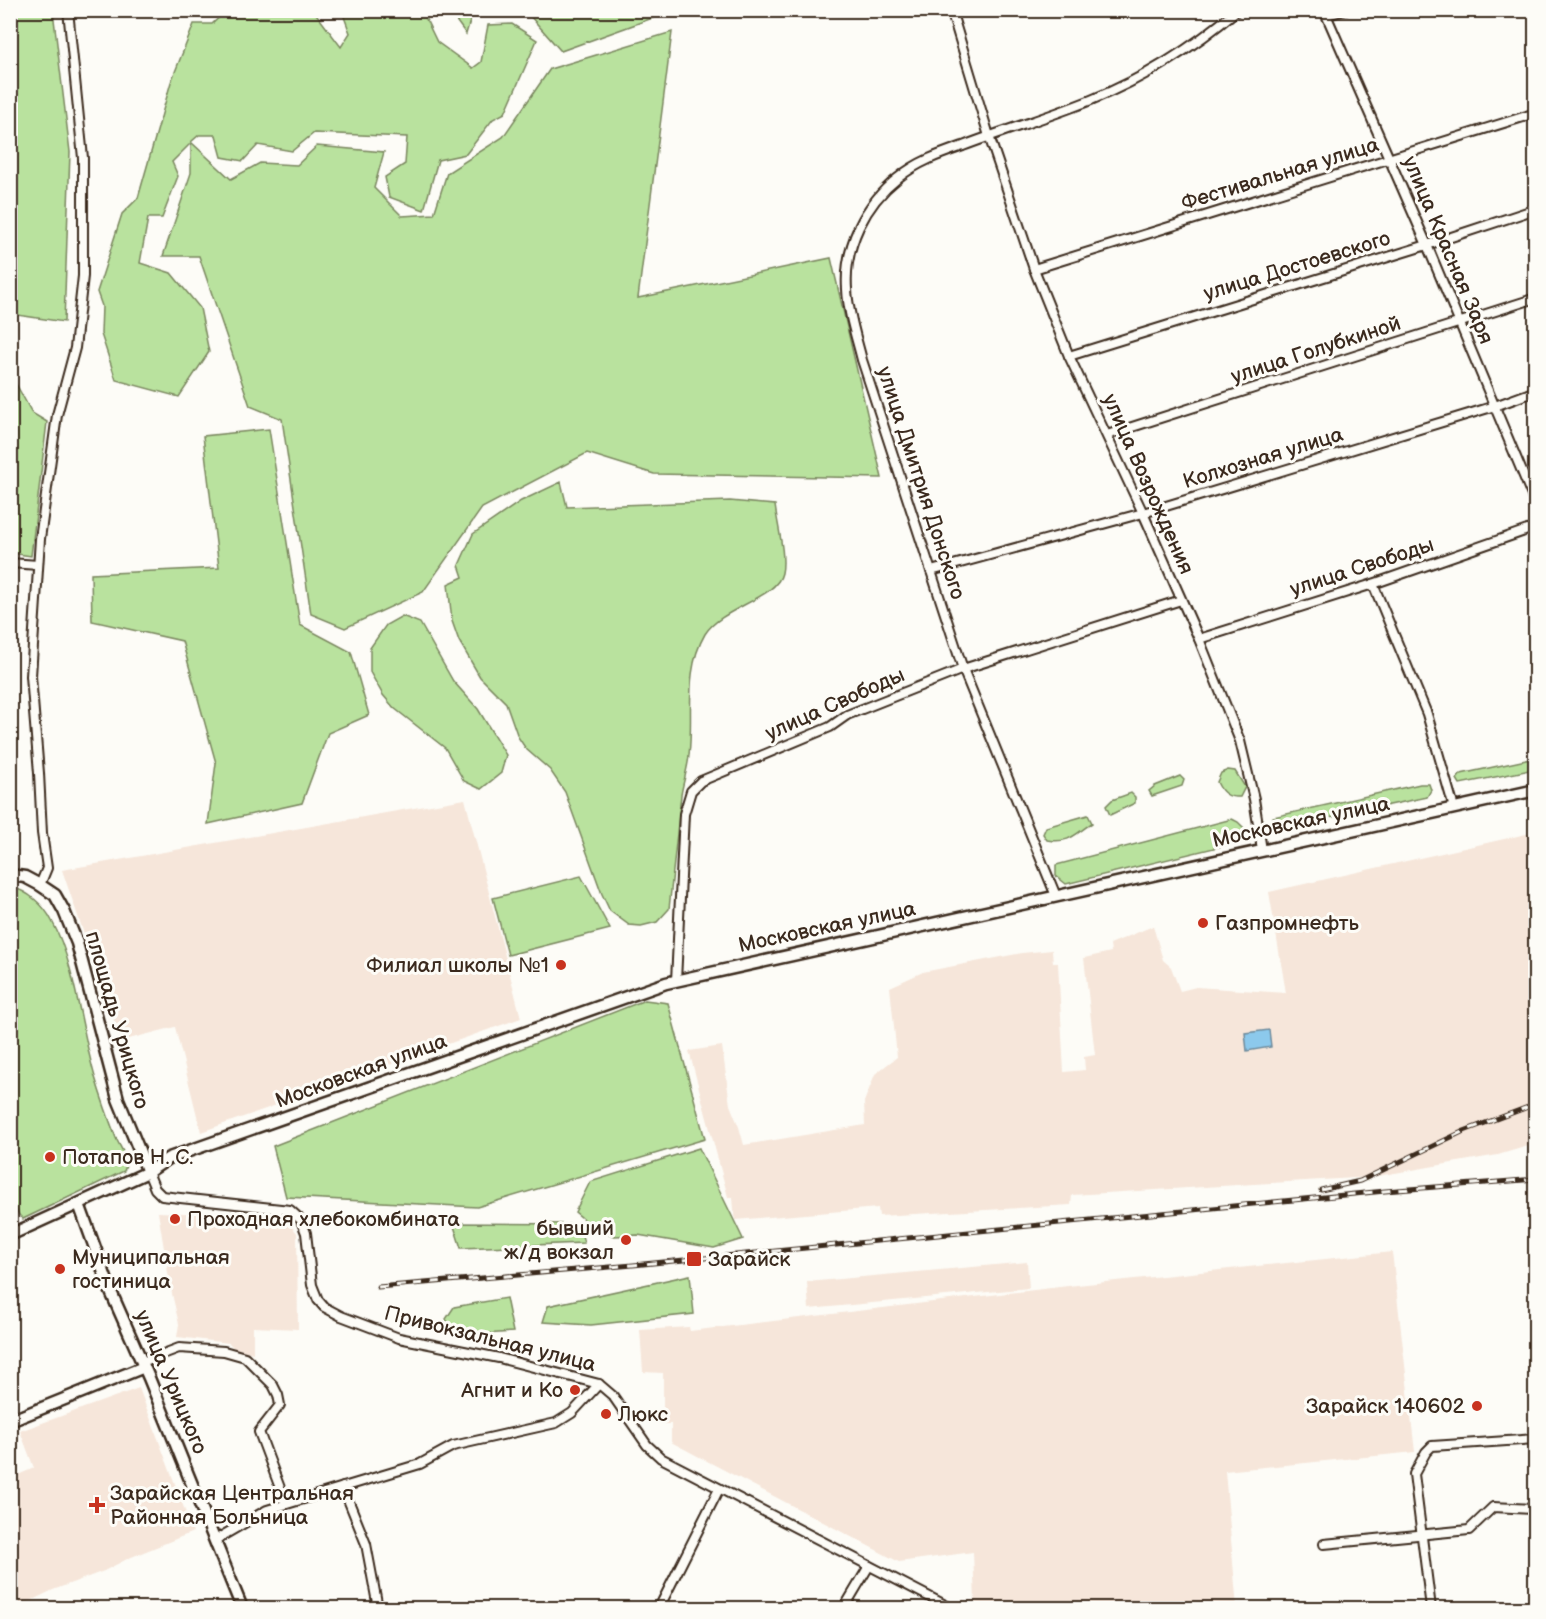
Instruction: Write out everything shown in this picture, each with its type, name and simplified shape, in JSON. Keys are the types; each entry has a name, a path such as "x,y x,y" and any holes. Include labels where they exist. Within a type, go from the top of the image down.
{"main road":[{"name":"Московская улица","path":"10,1235 148,1172 169,1158 635,993 676,981 1536,790"},
{"path":"10,875 26,877 40,885"},
{"name":"площадь Урицкого","path":"40,885 55,895 77,943 118,1099 148,1172"},
{"name":"улица Урицкого","path":"80,1204 111,1292 242,1608"},
{"path":"10,1421 143,1365"}],"street":[{"path":"40,885 47,868 42,833 31,676 38,565 57,415 75,348 83,276 83,158 68,10"},
{"name":"улица Возрождения","path":"951,10 989,136 1035,269 1069,356 1199,639 1240,741 1254,799 1262,850"},
{"name":"улица Дмитрия Донского","path":"1056,896 963,669 862,360 846,287 851,245 858,227 878,196 898,178 921,163 1129,83 1161,67 1237,10"},
{"path":"1325,13 1346,10"},
{"name":"улица Красная Заря","path":"1325,13 1427,245 1536,505"},
{"name":"Фестивальная улица","path":"1035,269 1536,113"},
{"name":"улица Достоевского","path":"1069,356 1536,209"},
{"name":"улица Голубкиной","path":"1107,435 1536,297"},
{"name":"Колхозная улица","path":"931,571 1143,513 1495,406 1536,391"},
{"name":"улица Свободы","path":"1199,639 1373,584 1536,527"},
{"path":"10,563 38,565"},
{"path":"1373,584 1427,714 1454,808"},
{"name":"улица Свободы","path":"676,981 684,814 691,791 701,781 830,728 847,715 963,669 1181,600"},
{"name":"Привокзальная улица","path":"148,1172 155,1189 162,1196 290,1210 301,1220 306,1233 312,1285 318,1300 324,1307 341,1316 399,1338 499,1358 600,1384 613,1396 647,1445 661,1458 951,1608"},
{"path":"143,1365 179,1348 224,1351 245,1357 273,1385 278,1395 280,1405 259,1432 286,1504"},
{"path":"215,1539 267,1510 420,1464 453,1446 556,1423 572,1413 600,1384"},
{"path":"1431,1608 1414,1474 1426,1452 1432,1446 1536,1438"},
{"path":"343,1487 366,1544 378,1608"},
{"path":"659,1608 719,1489"},
{"path":"1324,1544 1469,1530 1493,1507 1533,1509 1535,1534"},
{"path":"844,1608 869,1566"}],"shaded area":[{"path":"465,799 521,1018 201,1132 175,1027 121,1041 62,870"},
{"path":"1535,832 1535,1144 1498,1155 1372,1177 1072,1195 1071,1205 879,1216 878,1208 735,1220 733,1198 728,1197 689,1051 722,1046 730,1105 744,1145 865,1125 864,1102 875,1074 897,1057 890,987 923,972 1022,953 1052,950 1053,963 1058,963 1064,1072 1085,1070 1084,1057 1095,1055 1084,958 1111,952 1110,944 1153,926 1163,960 1171,967 1180,991 1196,987 1286,993 1269,892"},
{"path":"158,1212 284,1217 297,1233 298,1329 253,1327 253,1353 234,1348 229,1343 177,1337 179,1324"},
{"path":"1392,1252 1415,1452 1225,1471 1237,1608 986,1608 975,1603 973,1552 899,1562 671,1442 671,1424 663,1424 663,1373 643,1372 640,1330 689,1327 690,1331 1068,1286"},
{"path":"1027,1262 1029,1288 809,1309 807,1282"},
{"name":"Зарайская Центральная Районная Больница","path":"139,1388 193,1532 129,1558 104,1571 53,1590 16,1608 11,1608 11,1478 34,1468 20,1431"}],"green space":[{"path":"10,11 53,11 70,152 64,322 11,314"},
{"path":"226,11 314,11 341,47 350,33 343,14 346,11 422,11 437,42 473,68 481,62 488,25 512,24 537,40 505,113 493,119 466,154 438,160 424,210 389,197 385,177 405,164 407,137 314,133 292,151 258,145 243,161 222,157 216,135 199,135 191,142 231,179 260,163 297,165 317,146 384,152 374,188 402,216 434,214 447,173 503,137 550,69 672,32 638,298 831,258 882,478 654,474 587,453 482,508 423,592 345,628 311,614 282,419 250,406 199,256 163,256 191,173 191,143 172,162 178,176 162,218 148,218 140,263 171,273 200,308 209,352 179,397 116,380 101,334 102,306 97,292 122,214 138,198 171,82 194,24 212,24"},
{"path":"449,11 473,11 466,34"},
{"path":"506,11 672,11 561,51 530,16"},
{"path":"10,373 32,413 47,422 31,556 11,553"},
{"path":"269,429 300,625 351,652 369,715 328,733 302,803 208,824 216,763 182,641 92,621 91,574 219,568 203,436"},
{"path":"561,482 567,507 730,501 775,505 783,557 782,573 778,582 713,625 698,648 692,678 688,765 681,795 669,909 657,922 641,926 629,925 610,911 565,792 550,770 526,749 518,737 506,703 480,677 459,641 452,621 448,584 463,577 459,565 473,534 521,501"},
{"path":"402,616 420,623 453,681 478,709 506,755 501,773 481,789 464,781 445,748 394,708 383,695 370,672 370,648 386,625"},
{"path":"1535,758 1535,769 1460,784 1457,779 1461,774"},
{"path":"1228,770 1235,771 1245,787 1240,797 1226,794 1217,782 1221,773"},
{"path":"1180,776 1184,780 1182,786 1152,796 1149,791 1155,786"},
{"path":"1420,784 1429,784 1431,790 1427,797 1277,829 1273,823 1273,817"},
{"path":"1131,793 1135,797 1135,803 1110,815 1106,806 1112,800"},
{"path":"1088,815 1092,823 1067,839 1047,840 1043,834 1046,827"},
{"path":"1232,819 1246,830 1243,841 1066,884 1056,876 1056,865"},
{"path":"581,876 610,929 508,955 493,898"},
{"path":"11,887 29,895 40,904 49,915 60,938 72,976 95,1077 127,1163 124,1171 23,1219 10,1194"},
{"path":"645,1000 668,1003 705,1139 477,1207 286,1197 273,1146"},
{"path":"699,1148 743,1239 714,1248 638,1235 614,1236 592,1226 575,1212 590,1182"},
{"path":"453,1223 579,1224 584,1243 461,1248"},
{"path":"690,1275 694,1314 591,1325 543,1322 548,1306"},
{"path":"506,1298 513,1332 455,1336 446,1319 454,1307"}],"water":[{"path":"1269,1030 1271,1047 1247,1051 1245,1033"}],"railway":[{"path":"1321,1190 1360,1181 1464,1131 1536,1104"},
{"path":"378,1287 633,1265 1385,1191 1536,1179"}],"place":[{"name":"Газпромнефть","path":"1203,923"},
{"name":"Филиал школы №1","path":"561,965"},
{"name":"Потапов Н. С.","path":"50,1157"},
{"name":"Проходная хлебокомбината","path":"175,1219"},
{"name":"бывший ж/д вокзал","path":"626,1240"},
{"name":"Зарайск","path":"694,1259"},
{"name":"Муниципальная гостиница","path":"60,1269"},
{"name":"Агнит и Ко","path":"575,1390"},
{"name":"Зарайск 140602","path":"1477,1406"},
{"name":"Люкс","path":"606,1414"},
{"name":"Зарайская Центральная Районная Больница","path":"97,1505"}]}
